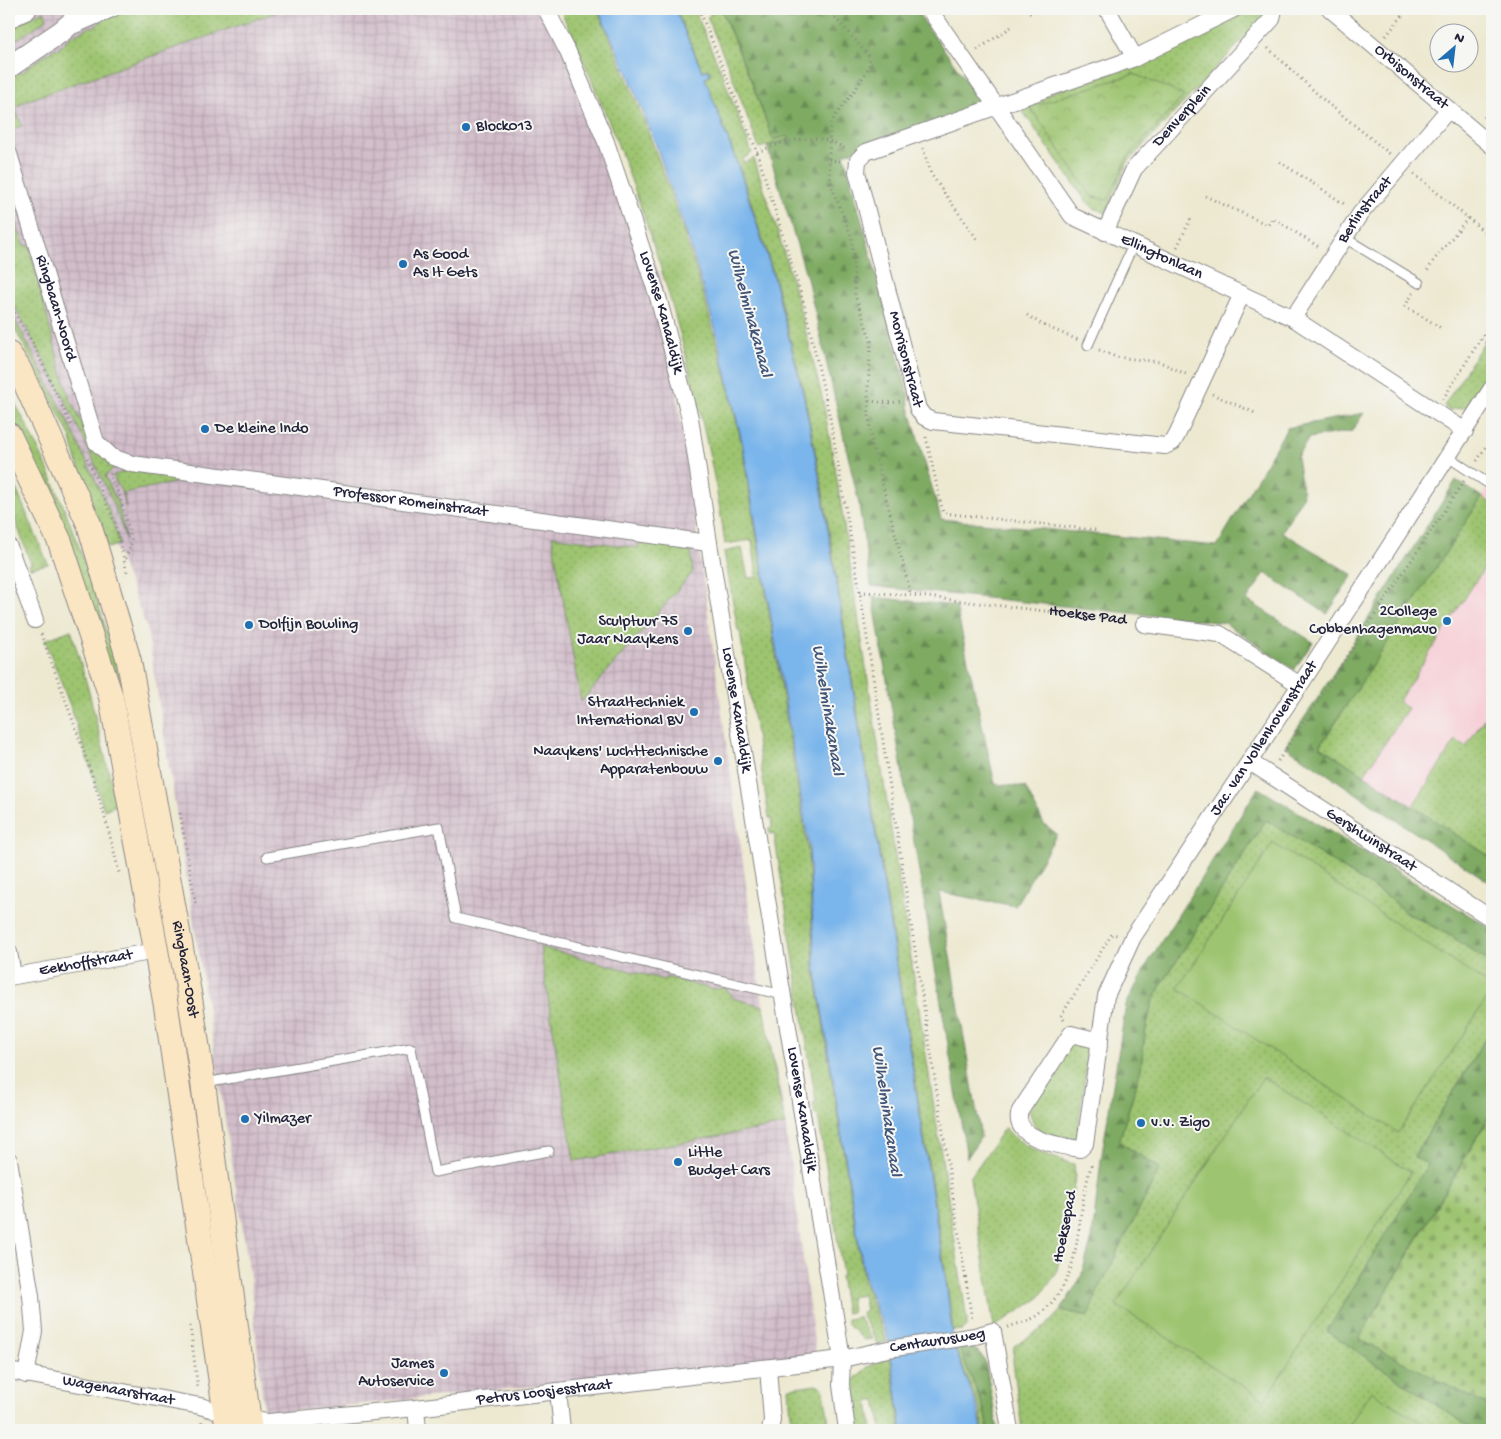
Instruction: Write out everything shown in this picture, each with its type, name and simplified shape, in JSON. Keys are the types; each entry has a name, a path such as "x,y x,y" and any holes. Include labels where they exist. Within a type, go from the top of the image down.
{"main road":[{"name":"Ringbaan-Oost","path":"9,354 19,370 89,524 129,661 190,998 203,1083 238,1424"},
{"name":"Ringbaan-Oost","path":"9,435 60,542 111,697 238,1424"}],"street":[{"path":"9,17 26,9"},
{"path":"62,32 87,9"},
{"path":"9,67 62,32 112,9"},
{"name":"Lovense Kanaaldijk","path":"546,9 568,52 606,142 658,298 690,418 842,1359 841,1385 847,1430"},
{"name":"Ellingtonlaan","path":"929,9 1072,216 1293,318 1465,431"},
{"path":"1107,9 1135,58"},
{"path":"858,160 866,152 1135,58 1234,9"},
{"name":"Denverplein","path":"1105,232 1134,169 1272,19 1274,9"},
{"name":"Orbisonstraat","path":"1330,9 1492,146"},
{"name":"Berlinstraat","path":"1293,318 1360,214 1448,110"},
{"name":"Ringbaan-Noord","path":"9,154 96,442 112,457"},
{"name":"Morrisonstraat","path":"858,160 857,172 918,409 924,417 933,421 1165,446 1173,442 1242,294"},
{"name":"Jac. van Vollenhovenstraat","path":"1071,1034 1023,1105 1018,1118 1019,1123 1030,1135 1040,1140 1080,1149 1085,1144 1106,996 1133,937 1250,762 1492,388"},
{"name":"Professor Romeinstraat","path":"112,457 132,464 709,543"},
{"path":"10,558 35,620"},
{"name":"Hoekse Pad","path":"1144,624 1220,634 1300,684"},
{"name":"Gershwinstraat","path":"1250,762 1492,919"},
{"name":"Eekhoffstraat","path":"11,976 156,951"},
{"path":"9,952 11,976"},
{"path":"1071,1034 1100,1041"},
{"path":"9,1160 10,1178 31,1296 34,1331 26,1375"},
{"name":"Centaurusweg","path":"842,1359 888,1349 975,1336 994,1331 1010,1430"},
{"name":"Petrus Loosjesstraat","path":"238,1424 416,1408 558,1390 842,1359"},
{"path":"768,1368 772,1420 770,1430"},
{"name":"Wagenaarstraat","path":"9,1372 200,1406 238,1424"},
{"path":"558,1390 562,1430"},
{"path":"416,1408 418,1430"}],"lane":[{"path":"1345,238 1419,283"},
{"path":"1088,345 1133,245"},
{"path":"1448,457 1492,486"},
{"path":"267,857 440,827 456,918 783,995"},
{"path":"203,1083 410,1048 435,1172 549,1152"}],"path":[{"path":"699,9 757,152 804,304 830,418 860,592 975,1336"},
{"path":"830,9 869,56 870,64 867,71 853,93 834,116 830,126 829,173 831,185 852,238 855,295 871,341 869,418 872,443 911,595"},
{"path":"1027,9 1030,15"},
{"path":"1376,48 1408,9"},
{"path":"963,59 1014,25"},
{"path":"919,133 931,174 977,239"},
{"path":"757,152 812,138 829,141 842,147 858,160"},
{"path":"1280,162 1360,214"},
{"path":"1204,196 1268,225 1273,218 1333,256"},
{"path":"1170,262 1191,218"},
{"path":"1468,218 1488,234"},
{"name":"Ringbaan-Noord","path":"9,304 33,344 74,430"},
{"path":"1027,315 1043,325 1116,357 1160,362 1255,413"},
{"path":"1435,411 1492,321"},
{"path":"1481,338 1492,346"},
{"path":"869,401 891,403 916,397"},
{"path":"933,421 926,433 943,513 1096,530"},
{"path":"1270,774 1492,436"},
{"path":"86,455 115,523"},
{"path":"124,563 132,541 118,494 108,476 118,469 132,464"},
{"name":"Hoekse Pad","path":"860,592 911,595 1144,624"},
{"path":"35,620 77,733 110,832 121,880"},
{"path":"1071,1034 1061,1016 1112,934 1133,937"},
{"name":"Hoeksepad","path":"994,1331 1036,1317 1059,1292 1067,1279 1072,1266 1082,1205 1094,1156"}],"shaded area":[{"path":"9,9 545,9 661,278 763,1006 782,1099 816,1357 264,1414 250,1275 147,628 72,436 9,316"},
{"name":"2College Cobbenhagenmavo","path":"1492,481 1492,813 1472,845 1320,746"}],"green space":[{"path":"129,9 285,9 20,103 20,105 15,107 22,126 13,129 9,116 9,80 21,71 23,73 29,66 56,48 58,50 75,34 92,26 93,28 110,16"},
{"path":"560,9 597,9 662,167 698,275 728,385 741,441 808,851 814,965 864,1283 887,1342 876,1343 862,1317 861,1313 866,1311 863,1295 850,1297 852,1312 846,1313 840,1276 843,1275 818,1115 815,1115 813,1103 816,1102 774,833 770,834 769,828 772,827 771,818 769,818 740,632 738,631 724,552 742,548 748,578 757,577 752,540 725,544 715,483 702,423 667,287 619,147"},
{"path":"676,9 694,9 721,71 752,153 743,159 745,163 754,158 780,239 823,401 835,467 967,1320 967,1326 963,1330 953,1331 947,1282 822,486 804,393 773,272 742,174 705,79 711,74 709,70 702,70"},
{"path":"708,9 721,9 752,83 773,140 788,136 790,139 759,148 729,68 707,17 711,15"},
{"path":"721,9 915,9 985,107 844,154 908,394 909,407 941,519 1217,546 1287,428 1364,413 1352,431 1309,438 1297,457 1303,496 1282,532 1353,575 1327,614 1265,573 1247,600 1313,642 1294,670 1225,623 871,586 858,499 807,278 767,146 790,139 788,136 773,140 752,83"},
{"path":"1247,9 1264,9 1266,13 1128,162 1106,213 1093,208 1086,201 1018,105 1139,61","holes":["1134,74 1183,97 1127,158 1107,200"]},
{"path":"44,11 47,19 9,45 9,28"},
{"path":"1134,74 1184,96 1127,158 1108,200 1092,197 1030,107"},
{"path":"9,200 24,246 29,245 70,399 85,429 125,463 115,467 105,476 118,504 126,540 114,505 63,395 9,296"},
{"path":"9,308 66,417 109,510 120,544 108,548 80,472 70,436 9,318"},
{"path":"1492,329 1492,368 1468,407 1449,410 1444,406"},
{"path":"9,392 44,461 59,496 74,532 99,606 120,680 135,743 171,932 165,933 117,724 9,428"},
{"path":"127,470 179,475 178,482 123,493 126,507 121,491 113,476"},
{"path":"9,472 48,564 30,568 29,565 31,564 9,503"},
{"path":"1456,480 1482,497 1320,746 1492,858 1492,884 1285,746 1318,698"},
{"path":"1482,497 1492,504 1492,556 1398,702 1408,708 1364,775 1320,746"},
{"path":"640,533 690,540 693,572 581,702 552,536 638,548"},
{"path":"873,597 956,606 995,784 1025,787 1044,824 1057,834 1015,906 939,892 981,1137 967,1158"},
{"path":"71,630 89,692 117,805 104,810 72,711 45,640"},
{"path":"1492,706 1492,858 1412,807 1456,740 1466,747"},
{"path":"1258,788 1492,929 1492,964 1451,936 1405,912 1391,899 1266,820 1160,987 1152,1003 1145,1033 1141,1068 1119,1142 1160,1168 1097,1293 1088,1316 1061,1310 1081,1277 1092,1238 1101,1160 1126,1005 1146,966"},
{"path":"1266,820 1391,899 1405,912 1451,936 1492,964 1492,1028 1414,1156 1429,1164 1327,1331 1474,1430 1022,1430 1013,1361 1014,1346 1045,1327 1061,1310 1088,1316 1097,1293 1160,1168 1119,1142 1141,1068 1145,1033 1152,1003 1160,987"},
{"path":"1273,843 1492,987 1492,991 1398,1133 1178,988"},
{"path":"540,947 665,980 666,977 711,989 727,989 732,994 732,998 763,1006 785,1125 574,1161"},
{"path":"1492,1028 1492,1111 1359,1339 1492,1408 1492,1430 1474,1430 1327,1331 1428,1164 1414,1157"},
{"path":"1077,1041 1089,1046 1077,1136 1074,1141 1041,1134 1033,1122 1029,1110 1067,1047"},
{"path":"1263,1077 1411,1172 1265,1400 1116,1305"},
{"path":"1488,1119 1492,1121 1492,1408 1359,1339"},
{"path":"1005,1127 1026,1145 1046,1155 1074,1164 1075,1178 1056,1274 1038,1299 994,1327 970,1178"},
{"path":"858,1317 872,1339 864,1340 847,1324 847,1319"},
{"path":"958,1345 984,1409 988,1430 983,1430 980,1409 955,1348"},
{"path":"958,1345 974,1349 985,1361 998,1430 988,1430 984,1409"},
{"path":"890,1356 901,1430 882,1430 876,1400 868,1402 872,1427 858,1429 851,1382 869,1366 874,1365 873,1360"},
{"path":"816,1384 824,1390 830,1430 792,1430 789,1388"},
{"path":"1371,1391 1433,1430 1346,1430"}],"water":[{"name":"Wilhelminakanaal","path":"598,9 675,9 702,71 709,70 710,74 705,78 741,175 772,272 803,393 821,486 946,1282 954,1346 978,1409 982,1430 902,1430 889,1341 866,1284 860,1251 815,965 809,847 742,441 716,331 687,235 655,142 628,74"}],"place":[{"name":"Block013","path":"466,127"},
{"name":"As Good As It Gets","path":"403,264"},
{"name":"De kleine Indo","path":"205,429"},
{"name":"2College Cobbenhagenmavo","path":"1447,621"},
{"name":"Dolfijn Bowling","path":"249,625"},
{"name":"Sculptuur 75 Jaar Naaykens","path":"688,631"},
{"name":"Straaltechniek International BV","path":"694,712"},
{"name":"Naaykens' Luchttechnische Apparatenbouw","path":"718,761"},
{"name":"Yilmazer","path":"245,1119"},
{"name":"v.v. Zigo","path":"1141,1123"},
{"name":"Little Budget Cars","path":"678,1162"},
{"name":"James Autoservice","path":"444,1373"}]}
